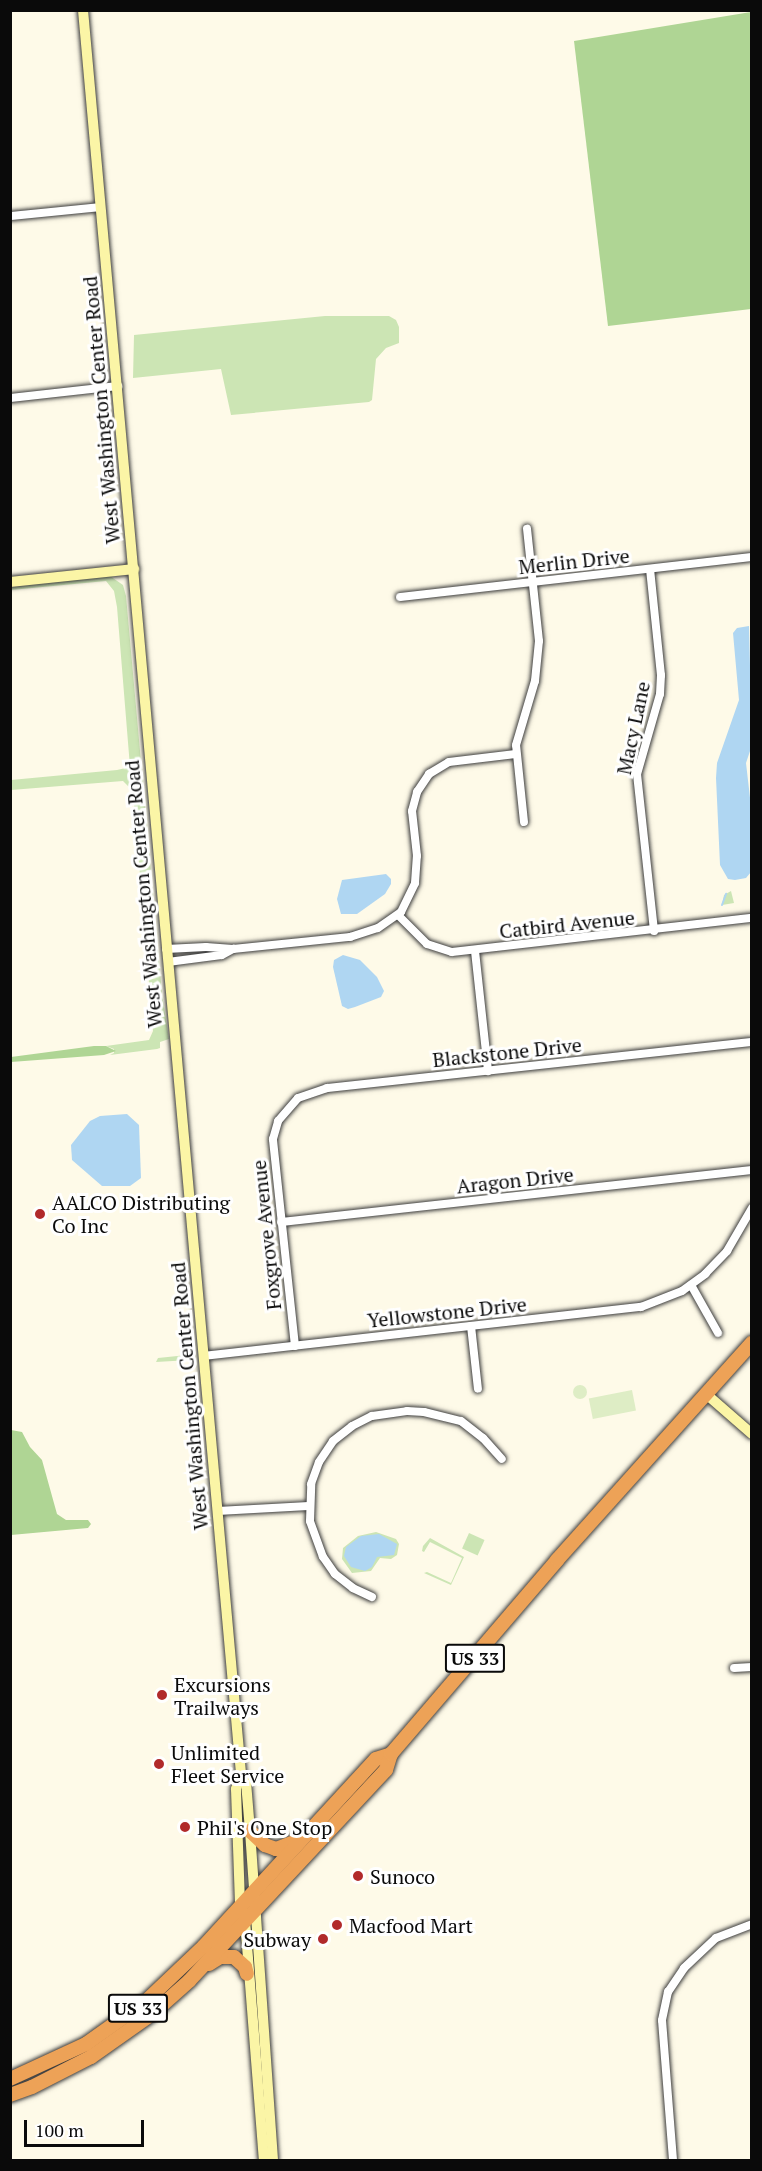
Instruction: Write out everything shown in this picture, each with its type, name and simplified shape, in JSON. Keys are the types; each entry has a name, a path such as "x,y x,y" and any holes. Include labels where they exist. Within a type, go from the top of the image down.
{"highway":[{"name":"US 33","path":"10,2095 32,2087 91,2057 152,2014 200,1970 386,1770 391,1754 705,1393 752,1343"},
{"name":"US 33","path":"10,2079 86,2044 145,2002 204,1946 240,1904 307,1836 376,1759 391,1754"},
{"path":"250,1831 266,1845 276,1849 307,1836"},
{"path":"200,1970 220,1957 229,1956 238,1959 247,1974"}],"main road":[{"name":"West Washington Center Road","path":"83,10 241,1775 236,1789 240,1904 245,1920 247,1974 264,2160"},
{"path":"10,582 134,569"},
{"path":"705,1393 752,1434"},
{"name":"West Washington Center Road","path":"241,1775 246,1782 273,2160"}],"street":[{"path":"10,216 100,207"},
{"path":"10,398 118,386"},
{"path":"524,822 516,754 518,736 535,681 539,653 527,529"},
{"name":"Merlin Drive","path":"400,597 752,557"},
{"name":"Macy Lane","path":"650,569 661,675 660,694 637,774 654,930"},
{"path":"166,949 206,947 233,949 360,935 378,928 398,915 410,894 416,877 417,856 412,811 421,784 434,769 449,762 516,754"},
{"name":"Catbird Avenue","path":"398,915 419,938 434,948 452,952 752,918"},
{"path":"168,962 222,955 233,949"},
{"path":"475,951 488,1071"},
{"name":"Blackstone Drive","path":"278,1121 298,1098 316,1090 752,1042"},
{"name":"Foxgrove Avenue","path":"278,1121 273,1139 295,1346"},
{"name":"Aragon Drive","path":"281,1222 752,1170"},
{"name":"Yellowstone Drive","path":"203,1356 641,1307 671,1296 691,1285 728,1251 752,1208"},
{"path":"691,1285 718,1333"},
{"path":"471,1326 478,1389"},
{"path":"372,1597 344,1581 323,1557 315,1539 309,1506 315,1469 333,1441 352,1426 372,1416 416,1411 461,1421 483,1438 502,1459"},
{"path":"217,1511 309,1506"},
{"path":"734,1668 752,1667"},
{"path":"673,2160 662,2020 668,1992 684,1968 716,1938 752,1924"}],"green space":[{"path":"751,12 751,309 608,326 574,41"},
{"path":"325,316 389,316 396,320 399,327 399,343 386,348 376,359 372,400 369,402 231,415 221,369 133,378 134,335"},
{"path":"110,576 123,585 126,596 162,994 169,1039 160,1042 160,1048 157,1049 110,1055 114,1053 114,1049 106,1046 149,1040 153,1031 133,791 123,781 11,790 11,780 130,767 114,591 106,581 11,590 11,587"},
{"path":"731,891 734,903 722,905 724,895"},
{"path":"106,1046 116,1051 104,1055 11,1062 11,1057"},
{"path":"187,1355 191,1357 190,1360 156,1362 158,1358"},
{"path":"577,1385 583,1385 587,1392 583,1399 577,1399 573,1395 573,1389"},
{"path":"632,1390 636,1411 593,1419 589,1398"},
{"path":"11,1430 22,1432 30,1447 42,1460 57,1514 66,1520 88,1520 91,1524 88,1528 11,1535"},
{"path":"376,1532 396,1539 399,1544 397,1555 391,1559 380,1558 371,1571 352,1573 342,1559 343,1548 358,1536"},
{"path":"469,1533 485,1540 478,1555 462,1549"},
{"path":"430,1538 464,1557 451,1585 424,1573 427,1572 451,1583 462,1558 430,1542 424,1552 422,1551"}],"water":[{"path":"749,626 752,745 746,763 752,815 751,872 746,878 735,880 728,879 720,865 716,778 717,763 739,700 733,633 737,628"},
{"path":"386,874 391,879 391,884 385,894 357,914 341,914 337,899 342,880"},
{"path":"343,955 360,960 377,977 384,991 381,997 348,1009 342,1006 333,967 334,960"},
{"path":"127,1114 139,1125 141,1178 130,1186 102,1186 72,1160 71,1145 90,1121 100,1116"},
{"path":"379,1534 397,1544 394,1555 377,1557 372,1567 365,1571 351,1567 344,1556 346,1547 361,1536"}],"waterway":[{"path":"722,905 726,894"}],"place":[{"name":"AALCO Distributing Co Inc","path":"40,1214"},
{"name":"Excursions Trailways","path":"162,1695"},
{"name":"Unlimited Fleet Service","path":"159,1764"},
{"name":"Phil's One Stop","path":"185,1827"},
{"name":"Sunoco","path":"358,1876"},
{"name":"Macfood Mart","path":"337,1925"},
{"name":"Subway","path":"323,1939"}]}
